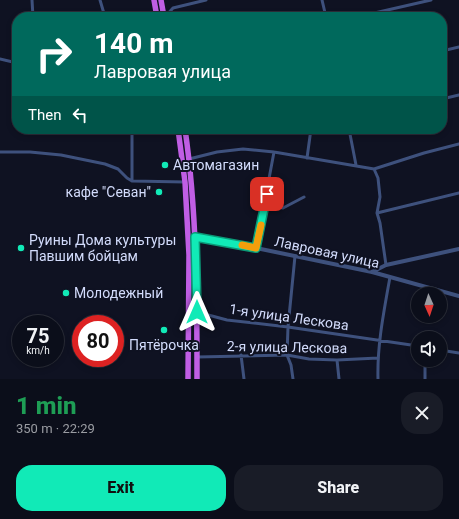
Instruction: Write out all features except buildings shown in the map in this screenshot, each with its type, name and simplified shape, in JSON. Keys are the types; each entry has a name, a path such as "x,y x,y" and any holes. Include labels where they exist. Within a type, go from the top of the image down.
{"highway":[{"path":"154,0 157,12"},
{"path":"161,0 164,12"},
{"path":"179,134 185,182 188,237 188,379"},
{"path":"186,134 195,237 197,379"}],"street":[{"path":"32,0 33,12"},
{"path":"100,0 104,12"},
{"path":"169,12 173,8 206,0"},
{"path":"322,0 325,12"},
{"path":"379,12 431,0"},
{"path":"447,50 459,47"},
{"path":"0,59 12,62"},
{"path":"447,98 459,95"},
{"path":"132,134 132,181"},
{"path":"307,158 310,134"},
{"path":"350,134 356,165"},
{"path":"189,159 217,152 243,149 274,152 374,169 424,153 459,144"},
{"path":"0,152 30,152 61,155 105,164 118,169 132,181 185,182"},
{"path":"256,248 274,152"},
{"path":"374,169 378,178 380,197 377,213 380,223 386,265"},
{"path":"377,213 459,193"},
{"path":"264,205 283,208 304,197"},
{"name":"Лавровая улица","path":"188,237 256,248 372,272 459,296"},
{"path":"372,272 386,265 459,249"},
{"path":"293,379 291,365 287,355 288,327 295,256"},
{"path":"378,379 379,340 390,277"},
{"name":"1-я улица Лескова","path":"197,312 227,320 288,327 411,345"},
{"path":"447,351 459,353"},
{"path":"241,355 244,379"},
{"name":"2-я улица Лескова","path":"197,357 287,355 309,359 337,360 378,358"},
{"path":"337,360 339,379"},
{"path":"425,367 425,379"}],"slow traffic":[{"path":"242,245 256,248 261,225"}],"place":[{"name":"Автомагазин","path":"165,165"},
{"name":"кафе \"Севан\"","path":"159,192"},
{"name":"Руины Дома культуры Павшим бойцам","path":"21,248"},
{"name":"Молодежный","path":"66,293"},
{"name":"Пятёрочка","path":"164,330"}],"route":[{"path":"197,312 195,237 256,248 267,194"}]}
